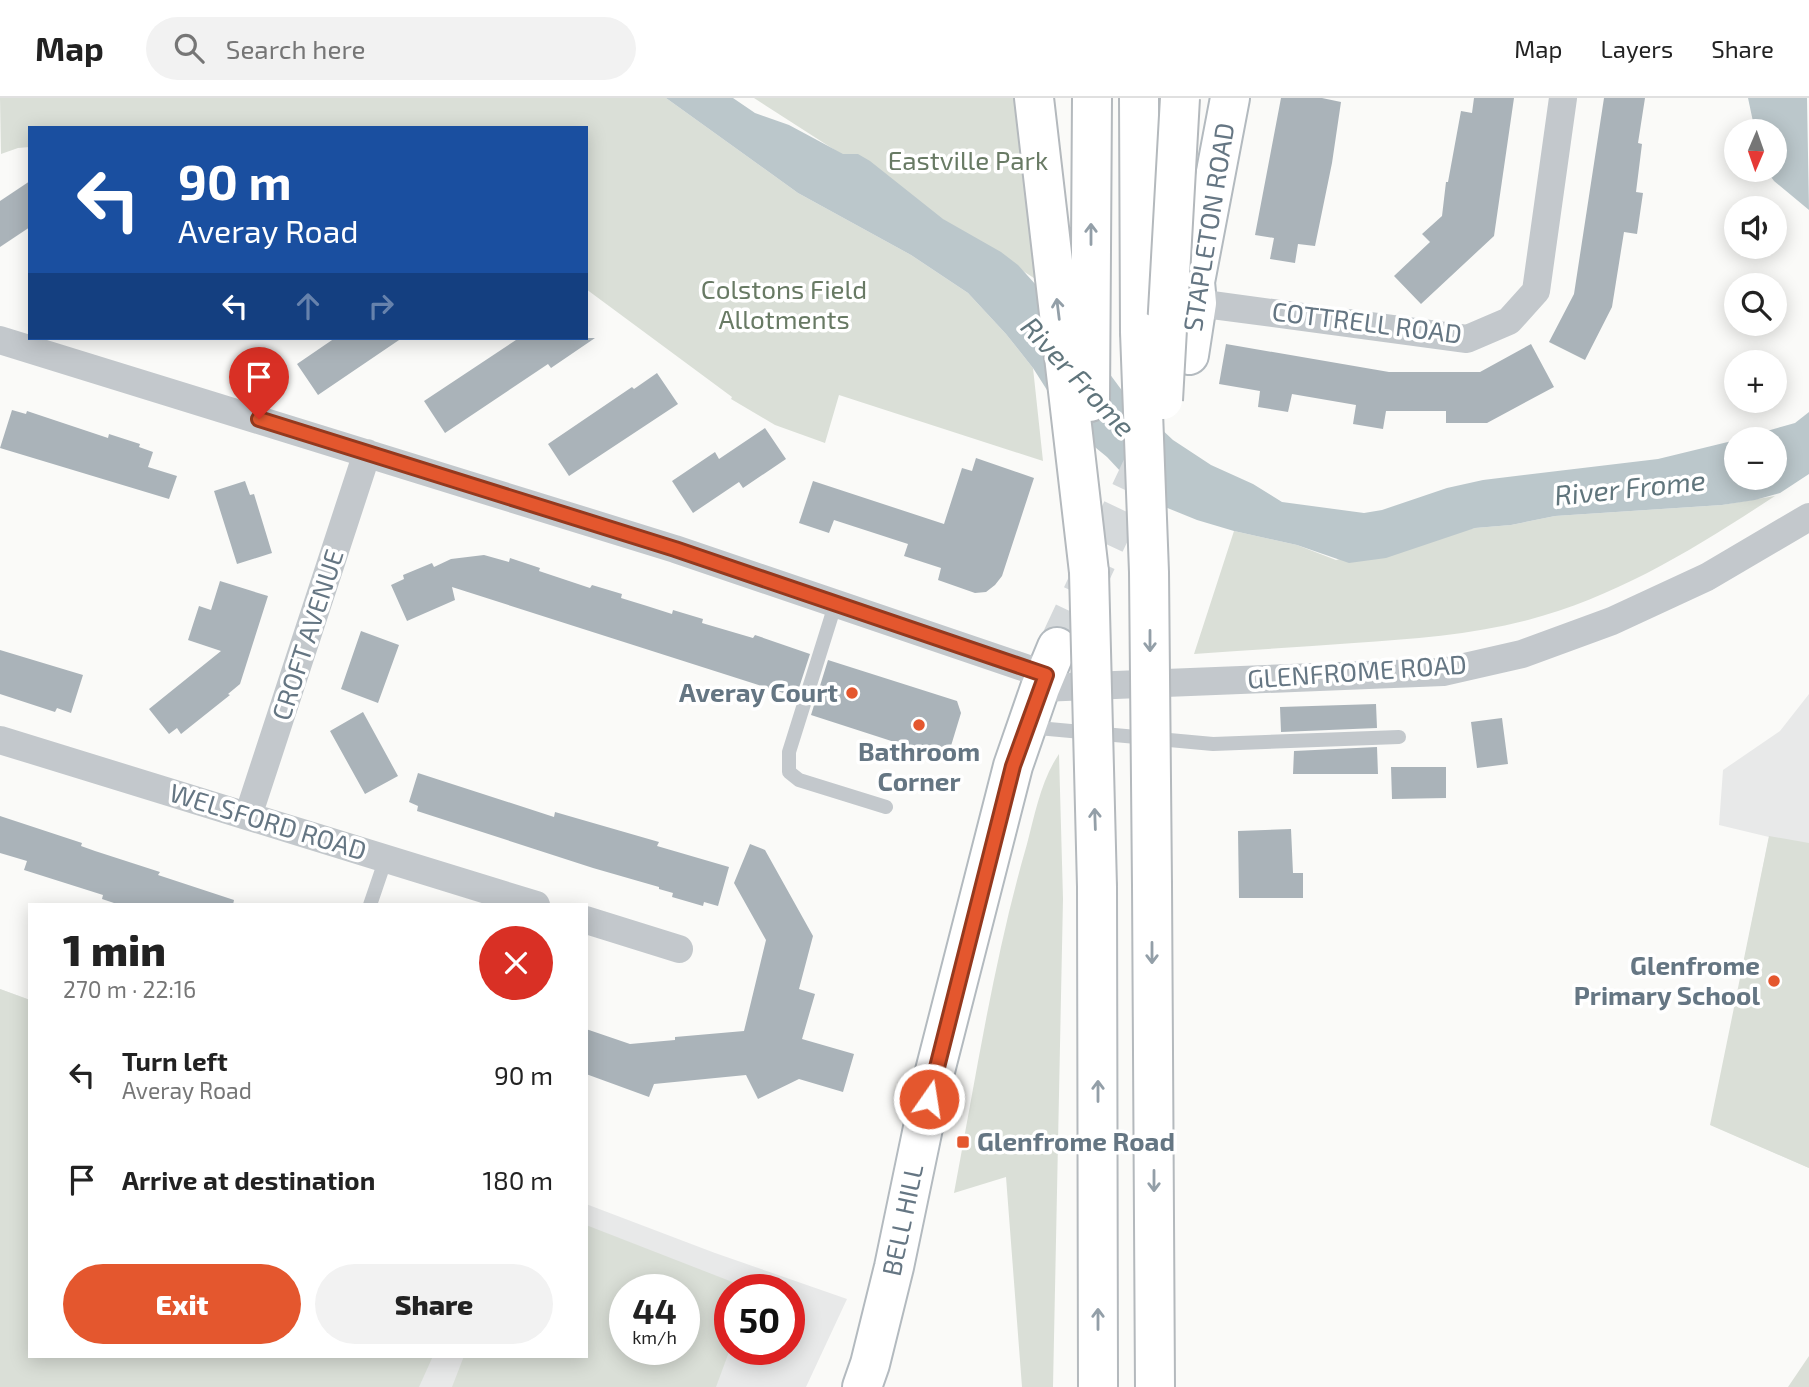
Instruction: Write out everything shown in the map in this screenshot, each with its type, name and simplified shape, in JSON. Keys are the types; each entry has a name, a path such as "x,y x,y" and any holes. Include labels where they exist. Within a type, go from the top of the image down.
{"main road":[{"path":"1034,98 1088,572"},
{"path":"1092,98 1088,572 1097,887 1098,1387"},
{"path":"1140,98 1166,161 1196,293"},
{"path":"1140,98 1140,332 1149,572 1155,1387"},
{"path":"1149,572 1168,340 1180,98"},
{"name":"STAPLETON ROAD","path":"1189,355 1196,293 1230,98"},
{"name":"BELL HILL","path":"862,1387 894,1267 938,1062 1013,766 1048,670"}],"street":[{"name":"COTTRELL ROAD","path":"1196,293 1467,339 1509,321 1536,291 1563,98"},
{"path":"0,340 675,549 835,605 1048,670"},
{"name":"CROFT AVENUE","path":"248,816 367,453"},
{"name":"GLENFROME ROAD","path":"1048,670 1443,671 1522,654 1612,621 1707,577 1809,517"},
{"name":"WELSFORD ROAD","path":"0,740 530,903"},
{"path":"588,921 679,949"}],"lane":[{"path":"835,605 789,752 789,772 799,780 886,807"},
{"path":"1025,727 1213,744 1399,737"},
{"path":"371,903 386,858"}],"shaded area":[{"name":"Glenfrome Primary School","path":"1809,694 1809,1168 1711,1125 1769,837 1719,825 1723,770 1780,731"},
{"path":"0,989 28,999 28,1358 588,1358 588,1205 775,1274 714,1274 714,1365 805,1365 805,1284 847,1299 806,1387 0,1387"}],"green space":[{"name":"Colstons Field Allotments","path":"0,98 666,98 798,193 911,255 968,293 1033,368 1043,461 839,395 825,443 775,425 731,399 732,397 588,290 588,126 28,126 28,147 1,154"},
{"name":"Eastville Park","path":"754,98 1020,98 1037,280"},
{"path":"1775,496 1716,534 1626,584 1562,610 1528,620 1463,633 1420,638 1194,654 1234,531 1297,545 1336,560 1475,528 1511,525 1555,516 1722,505"},
{"path":"1059,754 1063,899 1053,1387 1022,1387 1006,1177 954,1193 986,1017 1015,887 1039,798"},
{"name":"Glenfrome Primary School","path":"1769,836 1809,843 1809,1168 1710,1125"},
{"path":"0,989 28,999 28,1358 432,1358 419,1387 0,1387"},
{"path":"588,1226 714,1275 714,1365 724,1365 716,1387 452,1387 463,1358 588,1358"},
{"path":"1809,1356 1809,1387 1788,1387"}],"water":[{"name":"River Frome","path":"666,98 733,98 755,113 789,125 843,154 858,154 870,161 943,219 1001,252 1018,265 1081,335 1126,396 1173,440 1211,465 1253,484 1282,502 1364,513 1483,480 1658,459 1724,443 1724,490 1785,490 1755,500 1722,505 1555,516 1511,525 1475,528 1386,558 1349,563 1297,545 1197,520 1165,507 1137,489 1107,457 1079,434 1059,409 1033,368 968,293 911,255 798,193"},
{"path":"1748,98 1807,98 1809,210 1775,182 1787,182 1787,119 1752,119"},
{"path":"1809,412 1809,474 1787,488 1787,427 1781,427 1795,423"}],"building":[{"path":"1281,98 1322,98 1341,102 1315,246 1298,244 1295,263 1270,259 1274,238 1255,235"},
{"path":"1474,98 1514,98 1494,236 1421,304 1394,276 1430,242 1422,234 1442,216 1446,182 1461,111 1472,113"},
{"path":"1604,98 1645,98 1638,143 1642,144 1636,192 1643,193 1637,234 1624,232 1612,307 1585,360 1549,342 1574,294"},
{"path":"28,182 28,228 0,247 0,201"},
{"path":"595,338 551,368 548,364 445,433 424,401 516,340"},
{"path":"332,340 399,340 318,395 297,364"},
{"path":"1226,344 1389,372 1480,372 1531,344 1554,387 1487,423 1446,423 1446,411 1386,411 1383,429 1353,424 1356,405 1292,394 1288,412 1258,407 1260,391 1219,384"},
{"path":"657,373 678,404 569,476 548,444"},
{"path":"12,410 26,414 27,411 108,438 109,434 140,444 139,447 153,452 148,467 177,476 169,499 0,448"},
{"path":"765,428 786,459 743,488 739,482 693,513 672,481 715,452 719,459"},
{"path":"976,458 1034,478 1002,576 986,592 975,593 938,580 941,568 904,556 908,544 834,520 829,533 799,523 813,481 944,524 962,468 972,471"},
{"path":"245,481 250,495 254,494 272,553 237,564 214,491"},
{"path":"484,555 509,562 510,558 590,588 592,585 622,594 621,598 672,614 673,610 703,619 702,623 753,638 755,635 810,654 796,697 452,587 455,600 407,621 391,585 404,579 403,575 432,563 434,567 451,559"},
{"path":"220,581 268,596 240,684 181,734 177,728 169,734 149,709 221,651 188,640 199,606 211,610"},
{"path":"361,631 399,645 378,703 341,689"},
{"path":"0,650 83,675 71,713 57,708 55,712 0,694"},
{"path":"828,660 957,701 961,713 947,759 811,715"},
{"path":"1376,704 1377,728 1281,732 1280,707"},
{"path":"363,712 398,776 365,794 330,731"},
{"path":"1502,718 1508,764 1477,768 1471,722"},
{"path":"1377,747 1378,774 1293,774 1294,751"},
{"path":"1391,767 1446,767 1446,798 1392,799"},
{"path":"418,773 554,817 555,812 659,842 657,846 729,867 718,906 704,902 703,906 672,897 673,893 659,887 417,811 418,806 409,802"},
{"path":"0,816 160,872 158,875 234,900 233,903 114,903 102,899 103,895 24,870 27,861 0,853"},
{"path":"1291,829 1293,873 1303,873 1303,898 1239,898 1238,831"},
{"path":"750,844 765,850 813,936 799,989 815,994 802,1039 854,1054 843,1092 799,1079 758,1099 746,1075 654,1084 649,1097 588,1075 588,1030 630,1044 744,1031 766,940 734,883"}],"tunnel":[{"path":"1057,647 1148,453"}],"place":[{"name":"Averay Court","path":"852,693"},
{"name":"Bathroom Corner","path":"919,725"},
{"name":"Glenfrome Primary School","path":"1774,981"},
{"name":"Glenfrome Road","path":"963,1142"}],"route":[{"path":"259,419 675,549 1046,675 1018,746 929,1099"}]}
